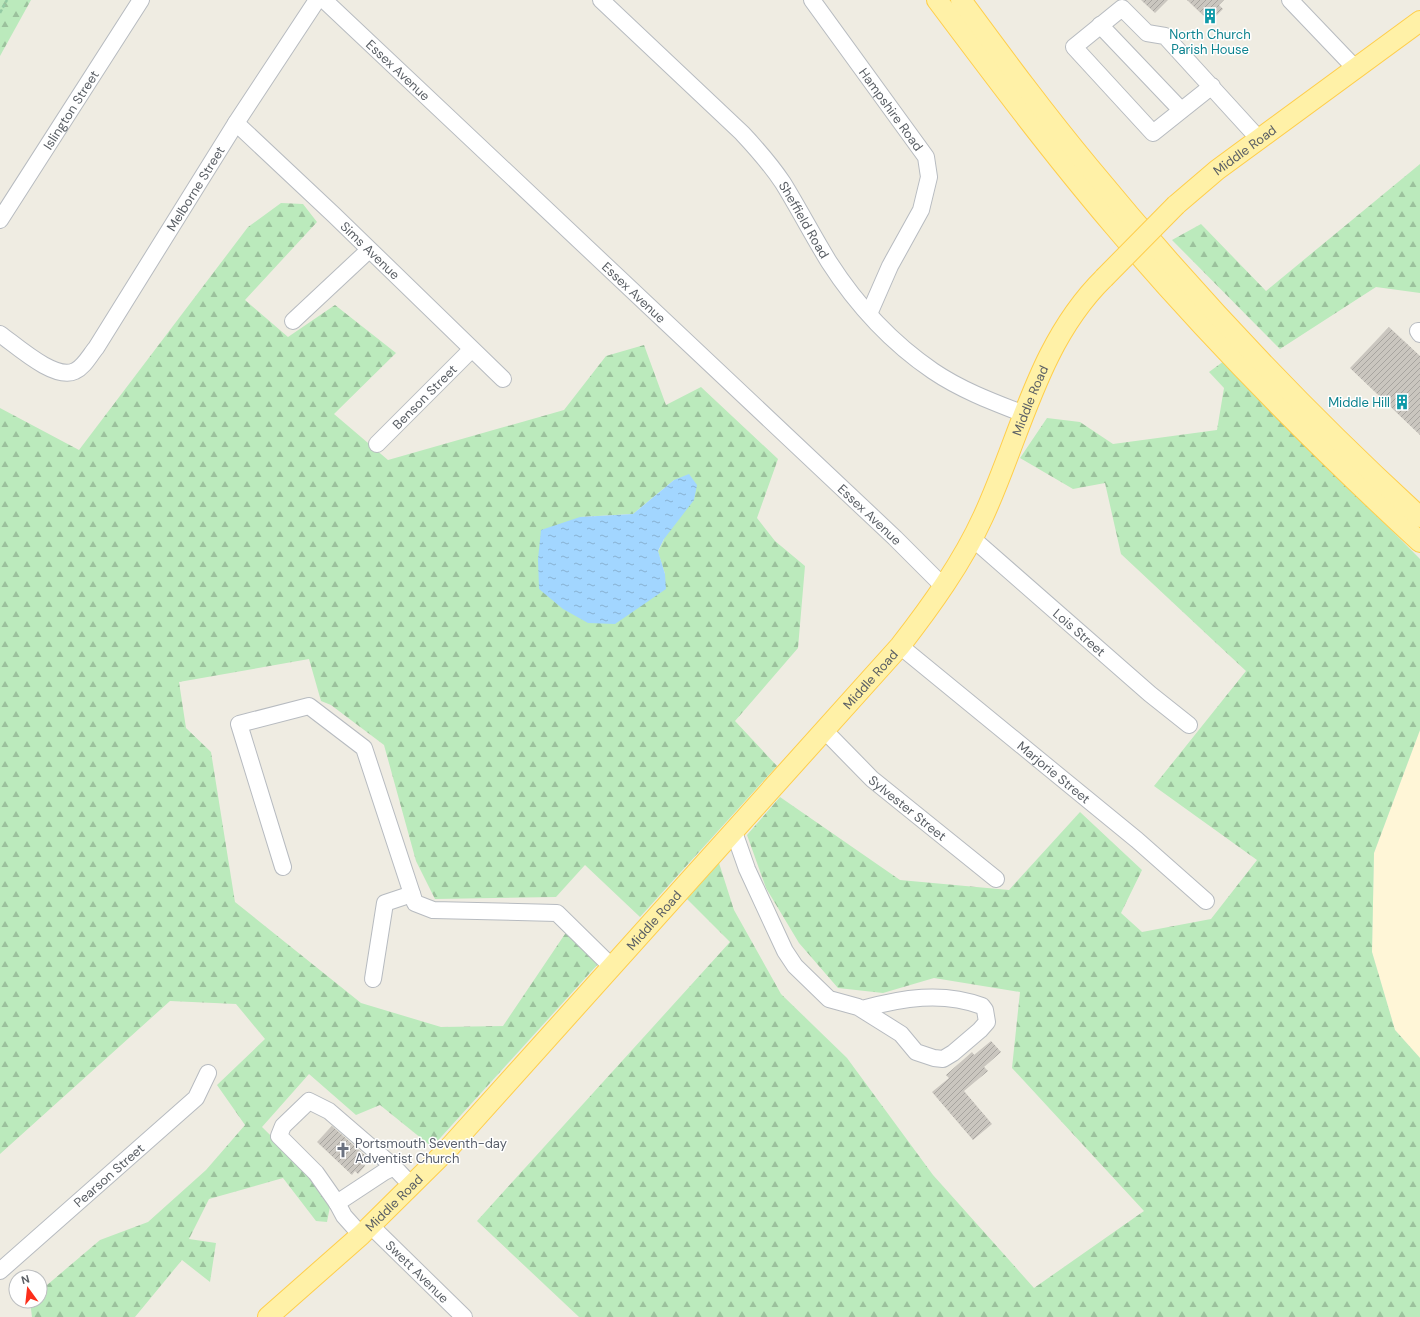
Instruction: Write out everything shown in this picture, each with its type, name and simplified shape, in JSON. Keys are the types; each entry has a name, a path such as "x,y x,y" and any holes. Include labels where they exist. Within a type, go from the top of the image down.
{"main road":[{"path":"937,0 1006,92 1084,190 1174,294 1312,440 1420,542"},
{"path":"961,0 1090,168 1185,278 1283,384 1420,517"},
{"name":"Middle Road","path":"269,1317 366,1231 412,1186 474,1120 900,646 943,586 972,538 993,494 1037,378 1061,332 1084,298 1176,205 1217,170 1420,21"}],"street":[{"name":"Islington Street","path":"0,220 140,0"},
{"name":"Melborne Street","path":"0,334 50,369 70,373 77,370 96,348 236,123 317,0"},
{"name":"Essex Avenue","path":"324,0 895,538 943,586"},
{"name":"Sheffield Road","path":"601,0 742,133 763,157 782,182 830,262 869,314 910,354 934,372 987,400 1024,414"},
{"name":"Hampshire Road","path":"812,0 926,157 929,177 921,210 890,266 869,314"},
{"path":"1290,0 1355,68"},
{"path":"1212,86 1153,132 1074,47 1122,8 1147,33 1165,36 1212,86 1259,139"},
{"path":"1100,25 1181,110"},
{"name":"Sims Avenue","path":"236,123 471,350 503,379"},
{"path":"293,321 369,250"},
{"name":"Benson Street","path":"377,444 471,350"},
{"name":"Lois Street","path":"972,538 1129,676 1189,725"},
{"name":"Marjorie Street","path":"900,646 1137,840 1206,901"},
{"path":"283,867 239,724 309,706 364,748 415,903 433,910 557,913 611,966"},
{"name":"Sylvester Street","path":"825,730 872,779 996,879"},
{"path":"734,832 747,869 785,951 795,966 829,999 862,1009 901,1034 916,1052 924,1056 943,1059 980,1030 987,1022 985,1010 982,1006 953,998 924,997 879,1004 862,1009"},
{"path":"373,979 385,903 412,894"},
{"name":"Pearson Street","path":"0,1271 196,1098 208,1073"},
{"name":"Swett Avenue","path":"394,1167 328,1111 309,1101 283,1126 279,1136 316,1173 337,1203 344,1216 366,1231 464,1317"},
{"path":"337,1203 394,1167 412,1186"}],"path":[{"path":"0,13 7,0"}],"shaded area":[{"path":"1420,730 1420,1058 1395,1030 1372,952 1374,853"}],"green space":[{"path":"0,0 31,0 0,56"},
{"path":"1420,164 1420,293 1376,287 1280,349 1172,240 1201,224 1266,291"},
{"path":"281,203 303,204 317,222 245,300 288,337 335,305 396,353 334,414 388,460 564,410 606,356 644,345 666,405 701,387 778,459 757,518 775,541 805,566 798,648 735,721 777,766 640,917 585,865 556,897 435,899 416,861 384,745 331,705 321,701 309,659 179,682 186,728 211,752 235,902 361,1003 441,1027 503,1026 567,931 608,953 432,1147 380,1105 356,1115 309,1074 262,1127 332,1196 327,1222 316,1221 283,1178 209,1199 189,1239 216,1243 210,1282 182,1260 135,1317 32,1317 31,1309 48,1309 48,1284 100,1240 148,1222 206,1170 245,1125 217,1085 265,1039 236,1004 170,1001 0,1154 0,408 79,450 248,227","holes":["674,480 664,539 658,552 665,574 580,517 633,514"]},
{"path":"1224,361 1420,559 1420,730 1374,853 1372,952 1395,1030 1420,1058 1420,1317 579,1317 477,1221 730,942 687,899 719,863 734,910 781,994 847,1058 933,1175 1034,1288 1144,1211 1012,1068 1020,992 934,978 883,993 838,988 799,943 766,888 747,835 780,797 900,880 1009,890 1080,812 1142,870 1121,913 1142,932 1211,919 1257,860 1154,786 1246,671 1121,554 1105,483 1073,489 1020,458 1047,418 1080,422 1113,444 1217,430 1224,388 1209,372"}],"water":[{"path":"689,474 697,485 694,500 664,539 658,551 665,574 666,589 615,624 588,623 563,609 539,589 538,559 541,530 580,517 633,514 674,480"}],"building":[{"name":"North Church Parish House","path":"1141,0 1168,0 1155,13"},
{"name":"North Church Parish House","path":"1187,0 1224,0 1219,5 1223,9 1210,22"},
{"name":"Middle Hill","path":"1389,327 1420,356 1420,435 1350,368"},
{"path":"991,1041 1001,1052 984,1067 988,1071 964,1091 992,1124 973,1140 932,1092 949,1078 946,1075 972,1052 974,1055"},
{"name":"Portsmouth Seventh-day Adventist Church","path":"332,1126 368,1158 363,1163 365,1166 358,1174 355,1171 352,1175 317,1142"}],"place":[{"name":"North Church Parish House","path":"1210,16"},
{"name":"Middle Hill","path":"1402,402"},
{"name":"Portsmouth Seventh-day Adventist Church","path":"343,1150"}]}
